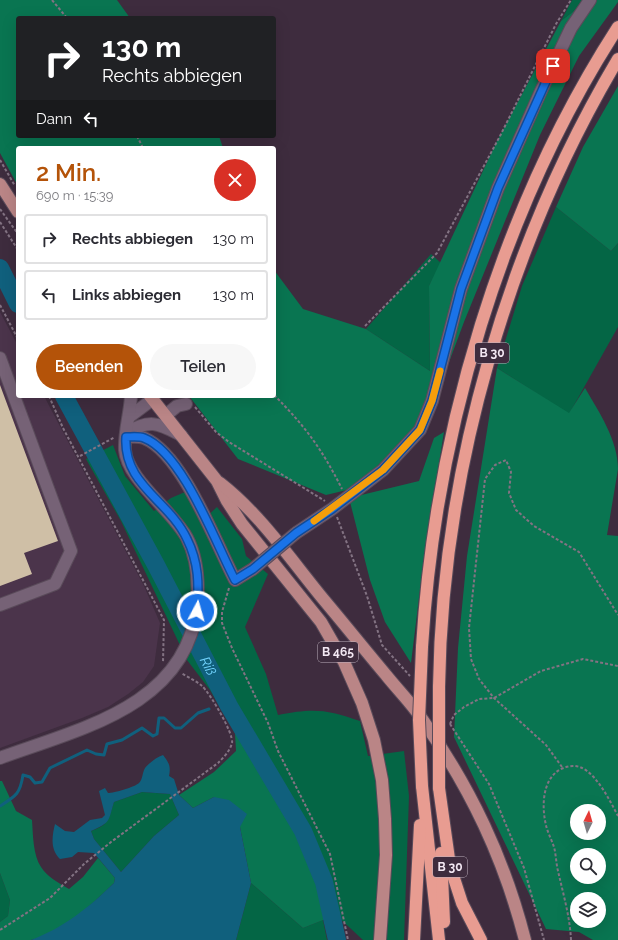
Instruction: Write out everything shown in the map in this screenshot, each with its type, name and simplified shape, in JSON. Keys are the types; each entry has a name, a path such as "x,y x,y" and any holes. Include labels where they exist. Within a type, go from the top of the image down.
{"highway":[{"name":"B 30","path":"439,940 422,786 419,720 422,647 431,548 445,465 464,384 484,317 512,241 542,170 575,102 618,27"},
{"name":"B 30","path":"444,940 439,788 439,687 443,618 452,537 469,440 490,359 520,263 570,148 618,59"},
{"path":"414,940 422,786"},
{"name":"B 30","path":"439,788 450,866 462,903 481,940"}],"main road":[{"path":"0,184 16,209"},
{"name":"B 465","path":"152,398 217,481 227,501 242,524 321,622 344,662 362,702 374,740 382,780 385,819 386,855 380,940"},
{"name":"B 465","path":"217,481 237,497 285,551 422,718 463,784 484,822 516,902 525,940"}],"street":[{"path":"123,436 143,437 160,447 180,473 199,504 235,580 253,569 296,533 332,509 383,470 420,430 432,401 461,289 498,188 571,28 590,0"},
{"path":"0,358 71,551 55,584 0,605"},
{"path":"0,758 86,726 130,706 156,687 171,671 182,656 194,627 199,591 198,572 187,538 165,508 145,489 130,466 125,451 123,436 130,417 131,398"},
{"path":"130,417 150,398"},
{"path":"166,415 177,406 186,404"},
{"path":"123,436 144,424 153,423 182,435"}],"path":[{"path":"52,0 65,16"},
{"path":"365,326 437,253 500,136 556,24 571,0"},
{"path":"0,160 16,187"},
{"path":"0,209 16,231"},
{"path":"0,222 16,247"},
{"path":"0,305 16,335"},
{"path":"276,397 302,424 328,460 346,497"},
{"path":"0,930 50,898 104,848 218,764 230,749 232,742 230,730 204,687 171,671 163,663 164,620 80,456 63,428 50,398"},
{"path":"186,404 194,406 216,432 229,442 324,499 338,520 367,596 382,645 411,676"},
{"path":"80,456 123,436"},
{"path":"562,767 546,745 494,698 479,679 471,659 469,628 485,479 495,465 506,460 511,472 509,493 516,510 534,526 579,552 618,615"},
{"path":"235,580 226,595 222,612 222,623 232,648 268,724 278,751 330,854 348,940"},
{"path":"450,725 454,715 464,707 480,699 494,698 541,671 567,662 583,659 618,666"},
{"path":"446,719 489,784 524,868 544,940"},
{"path":"571,940 554,847 547,828 544,810 546,787 553,774 562,767 578,766 592,775 618,816"}],"shaded area":[{"path":"0,312 16,342 16,398 45,398 144,586 160,623 154,666 143,682 128,694 108,707 82,718 0,748"}],"green space":[{"path":"0,0 117,0 129,16 16,16 16,138 220,138 222,146 16,146 16,182 0,153"},
{"path":"572,0 588,0 561,21"},
{"path":"588,0 618,0 579,56 540,135 464,322 442,381 410,437 351,489 326,495 238,459 191,398 276,398 276,273 303,309 366,329 430,371 429,286 497,141 561,21"},
{"path":"618,86 618,243 611,251 556,207 583,147"},
{"path":"556,207 611,251 618,243 618,327 569,414 497,368 522,286"},
{"path":"431,254 441,263 429,286 430,371 366,329"},
{"path":"497,368 569,413 585,388 607,427 615,447 618,469 607,535 618,536 618,940 593,940 579,932 546,929 454,737 458,648 467,556"},
{"path":"444,432 424,557 411,663 385,622 370,580 349,498 419,481 434,438"},
{"path":"113,445 125,476 154,511 171,498 185,492 201,522 217,507 242,539 246,556 268,574 245,627 266,674 278,715 301,711 319,711 338,714 360,721 368,756 404,751 409,796 404,940 363,940 336,915 316,840 247,728 235,733 210,690 187,660 121,521 86,459"},
{"path":"247,728 316,840 336,915 303,928 251,883 240,827 214,797 193,808 179,795 214,772 236,751 235,733"},
{"path":"0,781 2,781 16,811 32,820 36,857 41,867 50,877 69,889 83,877 98,858 115,878 114,883 76,917 54,932 31,940 0,940 0,922 8,916 10,900 0,873"},
{"path":"142,792 170,794 179,815 154,836 121,872 94,839 91,831 102,826 107,821 114,802"},
{"path":"0,873 10,900 8,916 0,922"},
{"path":"251,883 303,928 323,920 327,940 236,940"}],"water":[{"path":"163,755 170,767 169,776 174,779 179,795 193,808 214,797 229,800 247,814 240,827 251,883 236,940 31,940 55,929 76,916 114,883 115,878 94,853 78,852 72,857 60,859 53,847 53,833 55,824 65,831 74,832 90,820 102,818 105,815 99,791 105,788 108,793 111,793 137,785 141,780 145,768 153,760","holes":["142,792 170,794 179,815 154,836 121,872 94,839 91,831 108,821 114,802"]}],"building":[{"path":"0,385 58,541 24,553 32,574 0,586"}],"waterway":[{"name":"Riß","path":"0,268 16,300"},
{"name":"Riß","path":"65,398 156,565 229,706 303,831 324,882 337,940"},
{"path":"0,806 10,800 19,791 23,775 30,777 35,783 42,782 50,768 87,750 96,754 104,755 107,744 122,740 142,728 153,736 157,734 159,718 164,718 175,728 181,728 198,713 209,709"}],"slow traffic":[{"path":"314,521 383,470 420,430 432,401 440,371"}],"route":[{"path":"197,611 199,591 198,572 187,538 165,508 145,489 130,466 125,451 126,437 143,437 151,441 160,447 180,473 199,504 235,580 253,569 296,533 332,509 383,470 420,430 432,401 461,289 498,188 553,66"}]}
